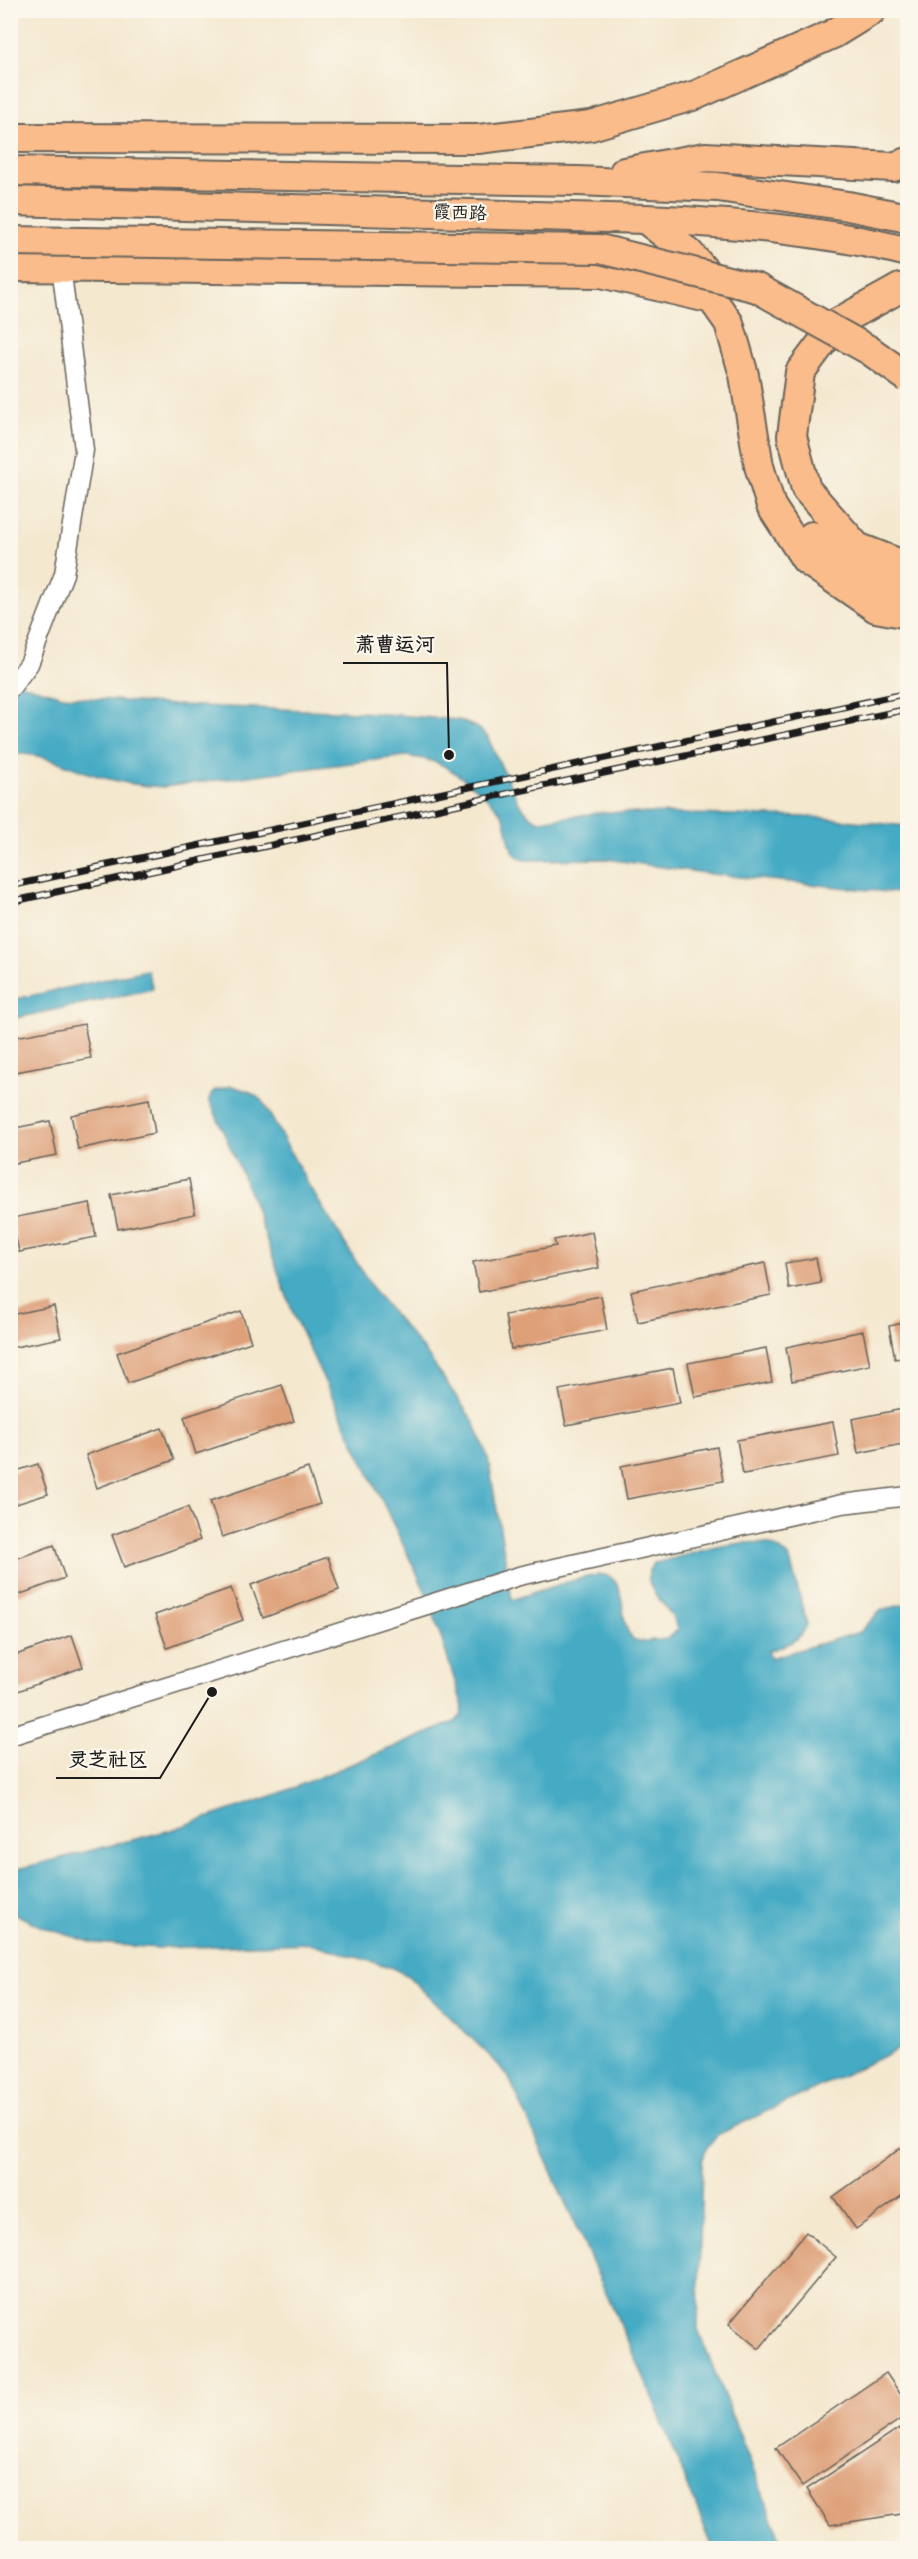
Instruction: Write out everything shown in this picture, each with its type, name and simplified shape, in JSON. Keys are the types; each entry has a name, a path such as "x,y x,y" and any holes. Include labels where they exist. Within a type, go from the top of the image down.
{"main road":[{"path":"10,138 477,139 591,126 696,95 833,34 872,10"},
{"path":"578,181 705,157 892,167 908,162"},
{"name":"霞西路","path":"10,171 578,181 718,187 848,206 908,218"},
{"name":"霞西路","path":"10,201 725,223 878,245 908,252"},
{"path":"645,219 689,253 744,316 759,371 768,461 784,500 824,551 887,584 908,588"},
{"path":"10,242 600,249 757,288 869,350 908,378"},
{"path":"10,267 600,273 712,299 729,323 744,375 759,466 771,506 806,560 876,608 908,614"},
{"path":"904,287 837,323 800,372 792,436 806,489 856,547 908,567"}],"street":[{"path":"10,689 29,664 64,574 84,450 61,266"},
{"path":"10,1736 519,1576 842,1504 908,1496"}],"water":[{"path":"10,681 63,696 173,705 360,712 458,720 476,727 487,736 518,802 530,816 539,821 604,812 812,817 907,826 907,894 711,874 607,859 524,860 518,857 511,847 503,816 483,794 438,763 406,756 163,787 112,780 44,757 11,754"},
{"path":"147,970 153,989 11,1019 11,1000"},
{"path":"231,1086 248,1091 262,1100 309,1186 375,1292 426,1353 474,1422 488,1457 512,1600 574,1580 606,1575 618,1586 626,1627 630,1635 639,1641 664,1639 677,1630 671,1614 651,1587 649,1570 654,1563 709,1549 751,1542 771,1545 789,1556 807,1624 797,1639 768,1651 771,1658 860,1632 881,1610 907,1604 907,2045 717,2135 707,2147 702,2162 698,2329 784,2548 713,2548 643,2375 509,2078 496,2062 407,1975 390,1967 309,1943 159,1948 94,1943 42,1927 11,1912 11,1869 171,1830 278,1794 455,1722 461,1716 463,1707 429,1599 295,1319 248,1188 209,1099 214,1091"}],"building":[{"path":"84,1024 91,1058 10,1073 10,1038"},
{"path":"149,1099 155,1133 78,1149 71,1115"},
{"path":"50,1121 57,1155 10,1164 10,1129"},
{"path":"189,1179 195,1214 118,1229 111,1195"},
{"path":"90,1203 96,1237 19,1252 12,1218"},
{"path":"592,1232 599,1268 479,1292 473,1262 556,1246 554,1240"},
{"path":"816,1258 821,1283 789,1289 785,1263"},
{"path":"765,1263 771,1295 638,1322 631,1291"},
{"path":"601,1296 607,1330 511,1349 505,1315"},
{"path":"54,1306 61,1338 10,1348 10,1315"},
{"path":"241,1311 251,1342 128,1383 117,1353"},
{"path":"908,1322 908,1357 895,1359 889,1326"},
{"path":"863,1331 870,1365 792,1381 786,1347"},
{"path":"766,1348 772,1382 695,1397 688,1363"},
{"path":"673,1368 680,1403 566,1425 559,1390"},
{"path":"282,1385 294,1421 196,1454 184,1417"},
{"path":"908,1408 908,1443 858,1453 852,1419"},
{"path":"833,1422 839,1456 743,1474 737,1440"},
{"path":"162,1428 174,1460 97,1488 86,1455"},
{"path":"717,1447 723,1481 627,1499 621,1466"},
{"path":"38,1464 48,1494 10,1506 10,1473"},
{"path":"308,1468 320,1504 222,1537 210,1501"},
{"path":"188,1507 200,1540 124,1567 112,1535"},
{"path":"54,1545 65,1578 10,1598 10,1561"},
{"path":"328,1557 339,1590 263,1618 251,1585"},
{"path":"231,1588 243,1620 167,1648 155,1615"},
{"path":"72,1635 83,1667 10,1694 10,1657"},
{"path":"908,2143 908,2191 856,2229 833,2197"},
{"path":"806,2232 836,2257 759,2349 729,2324"},
{"path":"886,2373 908,2405 908,2414 802,2486 776,2448"},
{"path":"899,2428 908,2440 908,2513 830,2525 807,2489"}],"railway":[{"path":"10,886 908,693"},
{"path":"10,902 908,709"}],"place":[{"name":"萧曹运河","path":"449,755"},
{"name":"灵芝社区","path":"212,1692"}]}
